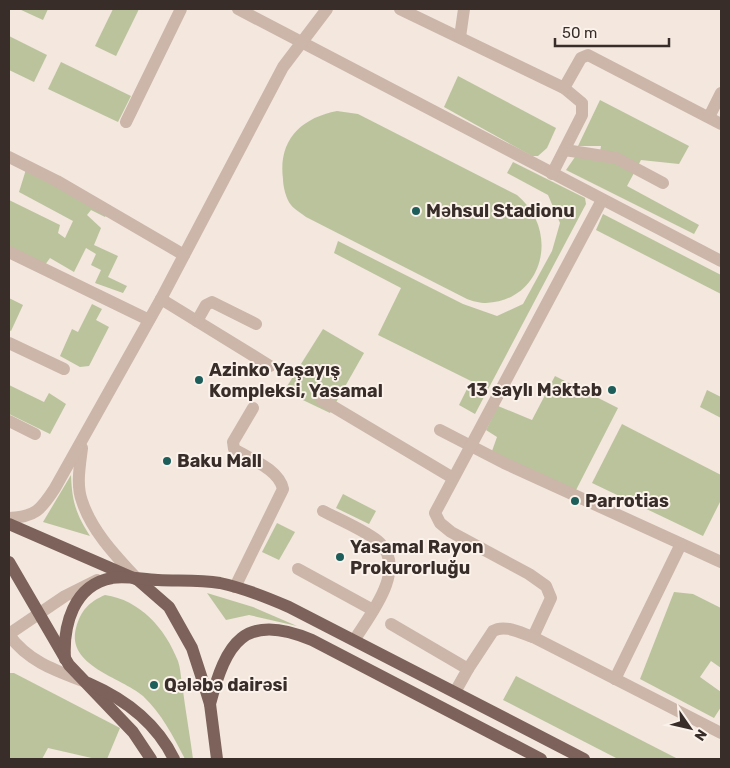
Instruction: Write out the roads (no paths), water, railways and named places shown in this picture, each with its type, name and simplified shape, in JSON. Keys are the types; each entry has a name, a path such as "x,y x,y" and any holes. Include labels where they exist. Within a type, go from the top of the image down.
{"main road":[{"path":"9,524 138,580 158,596 176,618 192,648 210,704 217,759"},
{"path":"9,562 66,659 84,681 133,732 151,759"},
{"path":"66,659 64,639 66,624 84,594 97,584 112,578 200,581 235,587 289,607 584,759"},
{"path":"210,704 222,663 236,643 255,631 267,628 286,631 312,640 541,759"},
{"path":"84,681 120,698 137,712 163,740 174,759"}],"street":[{"path":"126,122 181,9"},
{"path":"238,9 721,261"},
{"path":"9,518 28,517 45,503 83,440 149,320 283,67 327,9"},
{"path":"400,9 564,88 582,104 582,115 552,174"},
{"path":"460,37 464,9"},
{"path":"564,88 581,58 588,55 721,124"},
{"path":"709,117 721,93"},
{"path":"565,150 616,158 663,183"},
{"path":"9,157 58,181 184,255"},
{"path":"533,637 551,598 546,586 529,574 451,532 440,523 435,513 602,200"},
{"path":"9,252 149,320"},
{"path":"160,299 270,366"},
{"path":"197,321 206,305 212,302 256,324"},
{"path":"9,343 64,369"},
{"path":"322,400 454,478"},
{"path":"235,587 282,489 281,482 276,475 234,449 233,442 253,408"},
{"path":"9,421 35,434"},
{"path":"440,430 470,446 721,562"},
{"path":"83,440 79,471 82,501 101,537 138,580"},
{"path":"323,511 379,542 387,552 388,580 355,640"},
{"path":"615,679 681,544"},
{"path":"298,569 373,610"},
{"path":"84,681 32,659 18,647 9,634 80,587 112,578"},
{"path":"391,624 468,669"},
{"path":"455,692 493,631 498,628 533,637 721,732"}],"place":[{"name":"Məhsul Stadionu","path":"416,211"},
{"name":"Azinko Yaşayış Kompleksi, Yasamal","path":"199,380"},
{"name":"13 saylı Məktəb","path":"612,390"},
{"name":"Baku Mall","path":"167,461"},
{"name":"Parrotias","path":"575,501"},
{"name":"Yasamal Rayon Prokurorluğu","path":"340,557"},
{"name":"Qələbə dairəsi","path":"154,685"}]}
